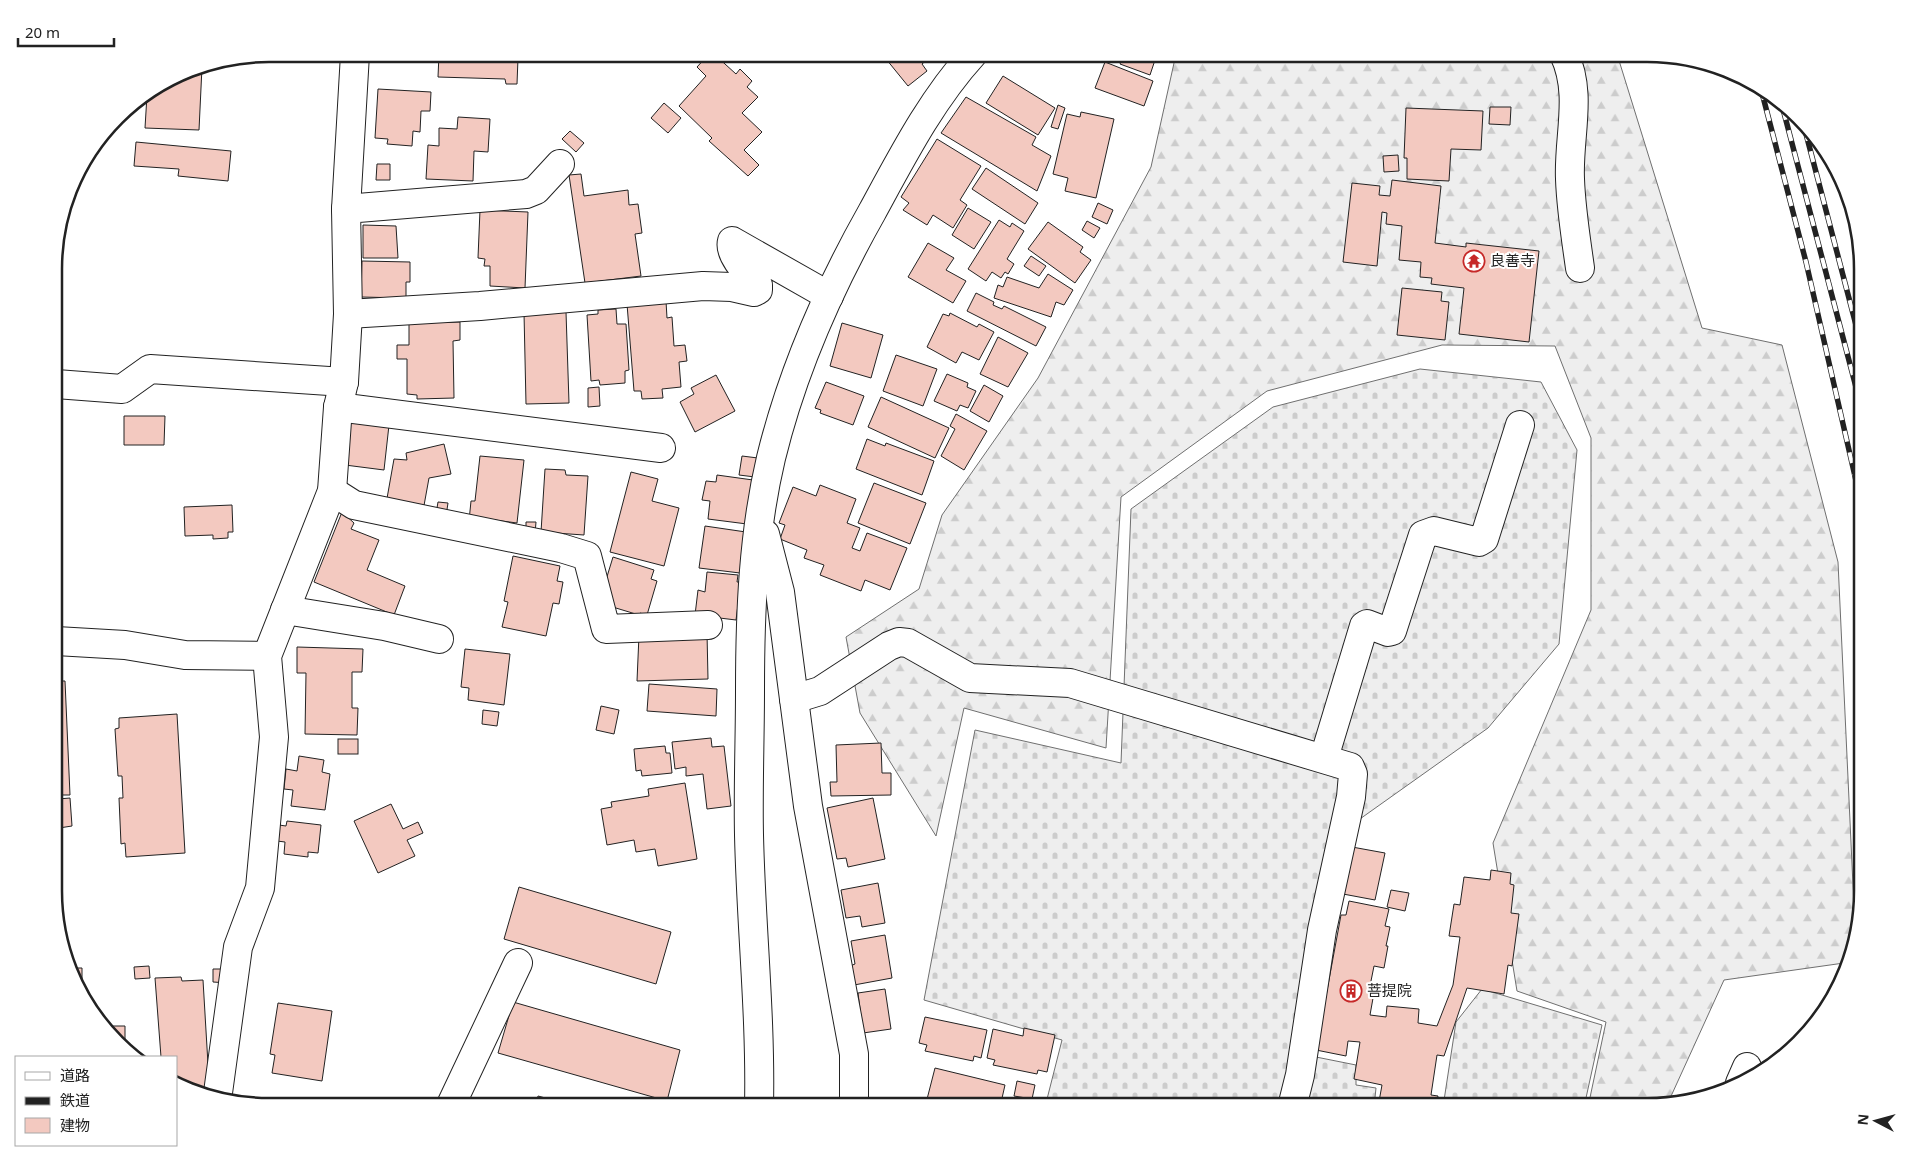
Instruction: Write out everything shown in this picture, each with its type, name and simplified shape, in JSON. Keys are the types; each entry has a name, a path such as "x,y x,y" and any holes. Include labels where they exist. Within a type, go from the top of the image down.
{"street":[{"path":"218,1092 238,947 260,888 274,738 267,656 332,491 348,314 346,209 355,62"},
{"path":"759,1098 760,1062 749,835 750,610 761,519 771,460 789,393 849,252 913,137 952,77 966,62"},
{"path":"1568,62 1574,82 1574,131 1570,181 1580,268"},
{"path":"346,209 526,194 536,190 560,164"},
{"path":"348,314 490,305 703,286 732,287 754,292 758,290 758,285 733,253 732,241 829,296"},
{"path":"62,384 122,389 150,369 341,394 661,448"},
{"path":"1324,758 1364,626 1367,624 1388,632 1392,631 1423,536 1429,531 1479,542 1484,539 1520,425"},
{"path":"332,491 354,504 560,548 587,556 606,629 708,625"},
{"path":"761,519 780,592 808,806 854,1054 854,1098"},
{"path":"284,610 384,626 439,640"},
{"path":"62,641 125,645 185,655 267,656"},
{"path":"794,699 820,691 889,646 899,642 908,642 970,678 1070,684 1350,767 1353,774 1351,797 1322,930 1300,1075 1294,1098"},
{"path":"454,1098 518,963"}],"green space":[{"path":"1174,62 1619,62 1702,328 1782,345 1838,562 1854,897 1850,932 1841,963 1724,980 1671,1097 1590,1098 1606,1022 1517,991 1493,843 1591,610 1591,438 1555,346 1442,345 1267,391 1121,497 1106,748 964,708 936,836 860,713 846,637 919,589 942,515 1038,378 1151,167"},
{"path":"1420,369 1541,382 1577,450 1559,644 1488,728 1343,831 1306,1055 1356,1065 1356,1085 1376,1088 1375,1098 1047,1098 1062,1040 924,1000 975,730 1121,763 1131,509 1273,407"},
{"path":"1482,989 1602,1025 1586,1098 1444,1098 1456,1022"}],"building":[{"path":"439,62 518,62 517,84 506,84 505,79 438,77"},
{"path":"702,62 723,62 736,74 740,69 752,81 747,87 758,97 742,113 762,132 744,150 759,165 748,176 709,141 712,138 679,106 706,76 697,67"},
{"path":"888,62 924,62 922,64 927,71 908,86"},
{"path":"1105,62 1153,81 1144,106 1095,88"},
{"path":"1121,62 1154,62 1150,75 1120,64"},
{"path":"202,74 199,130 145,128 147,103 166,90"},
{"path":"1003,76 1055,108 1038,135 986,103"},
{"path":"378,89 431,92 430,111 421,111 420,132 413,131 412,146 387,144 388,139 375,138"},
{"path":"966,97 1036,137 1032,145 1051,156 1037,191 941,133"},
{"path":"664,103 681,118 668,133 651,118"},
{"path":"1058,105 1065,108 1058,129 1051,127"},
{"path":"1490,107 1511,107 1510,125 1489,124"},
{"path":"1406,108 1483,111 1481,150 1451,149 1449,181 1407,179 1407,158 1404,158"},
{"path":"1081,112 1114,119 1096,198 1065,191 1068,178 1053,174 1067,114 1080,117"},
{"path":"458,117 490,119 488,152 474,151 473,181 426,179 428,145 439,146 439,128 457,129"},
{"path":"570,131 584,143 576,152 562,139"},
{"path":"937,139 981,166 960,200 967,205 953,228 933,215 927,225 903,210 909,203 901,197"},
{"path":"136,142 231,151 228,181 178,176 179,169 134,166"},
{"path":"1398,155 1399,171 1384,172 1383,156"},
{"path":"377,164 390,164 390,180 376,180"},
{"path":"986,168 1038,203 1025,224 972,189"},
{"path":"581,174 584,196 628,190 629,205 638,204 642,233 635,234 641,276 585,283 569,175"},
{"name":"良善寺","path":"1392,180 1441,186 1435,243 1466,247 1466,243 1539,251 1529,342 1459,334 1464,288 1431,284 1432,278 1420,277 1421,262 1399,260 1402,226 1386,224 1387,213 1382,212 1377,266 1343,262 1352,183 1380,186 1379,195 1390,196"},
{"path":"1098,203 1113,210 1107,224 1092,217"},
{"path":"968,208 991,222 974,249 952,235"},
{"path":"480,210 528,212 525,288 490,286 490,266 484,266 485,259 478,258"},
{"path":"999,220 1010,227 1012,223 1024,231 1007,259 1014,264 1008,274 1005,272 1001,278 992,272 986,281 968,269"},
{"path":"1087,221 1100,228 1094,238 1082,230"},
{"path":"1048,222 1083,247 1080,252 1091,260 1075,283 1028,249"},
{"path":"363,225 396,226 398,258 363,258"},
{"path":"928,243 954,258 946,270 966,281 953,303 908,277"},
{"path":"1031,256 1046,266 1039,276 1024,266"},
{"path":"362,261 410,262 410,282 406,282 406,298 361,297"},
{"path":"1048,274 1073,290 1064,305 1056,302 1051,317 994,298 998,285 1003,287 1007,277 1039,288"},
{"path":"1402,288 1442,292 1441,301 1449,302 1445,340 1397,335"},
{"path":"976,293 994,302 993,305 1002,309 1004,306 1046,327 1036,346 967,311"},
{"path":"666,301 667,318 672,317 674,346 685,345 687,361 679,362 681,387 662,389 663,398 642,399 641,391 634,391 627,304"},
{"path":"616,309 617,324 626,324 629,370 625,371 625,383 600,385 599,380 591,381 587,315 598,314 598,310"},
{"path":"566,312 569,403 526,404 524,313"},
{"path":"950,313 977,327 979,324 994,332 979,360 962,352 956,363 927,347 943,314 949,316"},
{"path":"460,322 460,340 453,341 454,398 417,399 417,395 407,394 407,359 397,359 397,345 409,345 409,323"},
{"path":"842,323 883,335 871,378 830,366"},
{"path":"998,337 1028,353 1008,387 980,374"},
{"path":"896,355 937,369 923,406 883,391"},
{"path":"947,374 968,383 967,387 976,391 968,408 960,405 957,411 934,401"},
{"path":"716,375 735,411 695,432 680,402 694,394 691,388"},
{"path":"826,382 864,396 853,425 820,413 821,410 815,408"},
{"path":"984,385 1003,396 989,422 970,411"},
{"path":"599,387 600,406 588,407 588,388"},
{"path":"881,397 949,428 935,458 868,427"},
{"path":"956,414 987,431 964,470 941,456 955,429 950,426"},
{"path":"124,416 165,416 164,445 124,445"},
{"path":"351,420 389,425 384,470 345,465"},
{"path":"867,439 885,446 886,443 934,461 922,495 856,469"},
{"path":"444,444 451,474 429,478 423,511 386,504 394,459 407,460 406,453"},
{"path":"480,456 524,460 517,523 487,519 469,521 471,501 475,501"},
{"path":"742,456 758,458 755,477 739,475"},
{"path":"545,469 565,470 566,475 588,476 584,535 541,532"},
{"path":"631,472 658,479 652,501 679,508 664,566 610,552"},
{"path":"717,475 753,480 747,524 708,519 710,501 702,500 706,481 716,482"},
{"path":"874,483 926,503 910,544 858,523"},
{"path":"820,485 856,499 847,523 860,528 852,548 860,551 867,533 907,548 890,590 865,580 861,591 820,575 824,565 804,558 807,550 780,539 785,525 779,523 793,487 816,496"},
{"path":"438,502 448,503 446,516 436,514"},
{"path":"232,505 233,532 228,532 228,538 213,539 213,535 185,536 184,507"},
{"path":"342,512 354,523 351,529 379,540 367,570 405,586 394,615 314,582"},
{"path":"526,522 536,522 535,534 526,534"},
{"path":"705,526 746,532 740,573 699,568"},
{"path":"513,556 560,566 557,581 563,582 559,604 553,603 546,636 502,627 508,602 504,601"},
{"path":"613,557 654,570 651,579 657,581 647,615 640,613 639,615 606,605 602,593"},
{"path":"707,572 738,575 737,582 741,582 736,620 695,615 698,590 705,592"},
{"path":"707,633 708,679 637,681 639,635"},
{"path":"297,647 363,649 362,672 352,672 352,708 358,708 357,735 305,734 306,673 297,673"},
{"path":"465,649 510,654 504,705 468,700 469,688 461,687"},
{"path":"62,681 65,681 70,795 62,795"},
{"path":"649,684 717,689 716,716 647,711"},
{"path":"601,706 619,710 614,734 596,730"},
{"path":"483,710 499,712 497,726 482,724"},
{"path":"177,714 185,853 126,857 125,843 121,844 119,798 123,798 122,776 118,776 115,729 119,728 119,718"},
{"path":"711,738 712,747 724,746 731,806 707,809 703,774 686,776 686,767 675,769 672,742"},
{"path":"338,739 358,739 358,754 338,754"},
{"path":"881,743 882,773 891,773 891,795 831,796 830,782 837,782 836,745"},
{"path":"665,746 666,753 670,753 672,773 642,776 641,770 636,771 634,749"},
{"path":"299,756 324,760 322,772 330,774 325,810 291,806 293,790 284,789 286,769 297,771"},
{"path":"685,783 697,859 658,866 655,849 636,852 634,840 607,845 601,809 612,807 611,802 649,796 648,789"},
{"path":"70,798 72,826 62,828 62,799"},
{"path":"873,798 885,859 848,867 846,858 837,859 827,808"},
{"path":"391,804 403,829 418,822 423,833 407,840 415,856 378,873 354,821"},
{"path":"287,821 321,825 318,853 308,852 308,857 284,854 285,842 277,841 279,825 286,826"},
{"path":"1352,847 1385,853 1375,900 1343,894"},
{"name":"菩提院","path":"1491,870 1511,873 1510,884 1514,885 1511,913 1519,914 1512,966 1508,965 1504,994 1467,988 1444,1056 1437,1055 1431,1095 1438,1096 1438,1098 1380,1098 1382,1085 1354,1079 1360,1042 1348,1041 1346,1056 1316,1050 1341,915 1346,915 1349,901 1389,909 1385,926 1390,927 1386,946 1388,946 1384,968 1374,966 1370,986 1375,987 1370,1015 1386,1017 1387,1006 1419,1009 1418,1023 1437,1026 1453,985 1460,937 1449,936 1454,904 1460,905 1464,877 1490,880"},
{"path":"878,883 885,923 862,927 860,916 846,918 841,890"},
{"path":"519,887 671,932 656,984 504,939"},
{"path":"1391,890 1409,893 1405,911 1387,907"},
{"path":"885,935 892,978 854,985 850,966 855,964 851,941"},
{"path":"149,966 150,978 135,979 134,967"},
{"path":"77,968 82,968 82,979"},
{"path":"213,969 230,969 229,983 213,982"},
{"path":"181,977 182,981 203,980 209,1089 178,1077 178,1056 161,1056 155,978"},
{"path":"885,989 891,1029 863,1033 858,993"},
{"path":"513,1002 680,1050 668,1098 656,1098 498,1053"},
{"path":"278,1003 332,1011 322,1081 272,1073 275,1055 270,1054"},
{"path":"925,1017 987,1030 981,1058 974,1056 973,1061 925,1051 927,1045 919,1043"},
{"path":"112,1026 125,1026 125,1040"},
{"path":"1024,1028 1055,1035 1047,1072 1038,1070 1037,1074 993,1065 995,1060 987,1058 993,1029 1023,1036"},
{"path":"935,1068 1005,1085 1002,1098 927,1098"},
{"path":"1017,1081 1035,1085 1032,1098 1014,1096"}],"railway":[{"path":"1764,99 1806,262 1854,472"},
{"path":"1785,116 1854,380"},
{"path":"1808,140 1854,317"}],"place":[{"name":"良善寺","path":"1474,261"},
{"name":"菩提院","path":"1351,991"}]}
